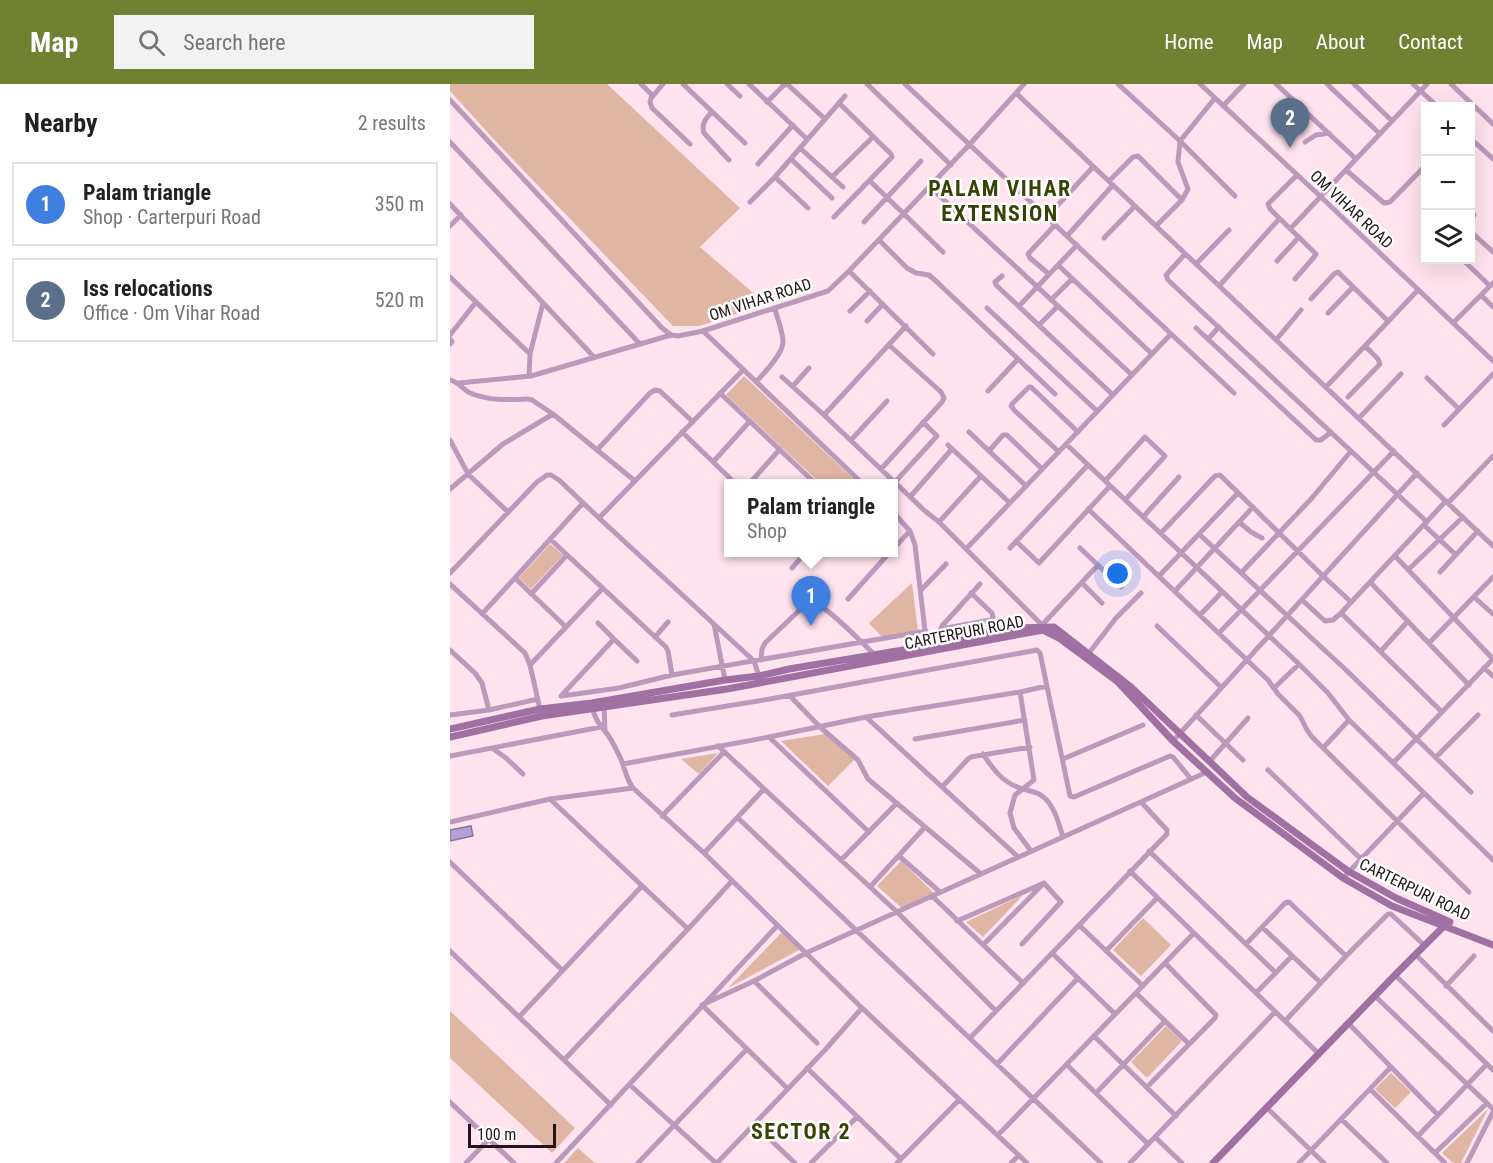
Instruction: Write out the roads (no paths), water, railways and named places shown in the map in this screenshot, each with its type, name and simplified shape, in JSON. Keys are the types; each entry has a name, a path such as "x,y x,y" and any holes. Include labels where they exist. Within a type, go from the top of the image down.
{"main road":[{"name":"CARTERPURI ROAD","path":"604,704 727,689 1043,627 1131,687 1247,798 1346,874 1493,940"},
{"name":"CARTERPURI ROAD","path":"450,737 542,716 725,680 759,676 874,654 927,649"},
{"name":"CARTERPURI ROAD","path":"1088,657 1118,682 1173,741 1235,798 1394,906 1493,945"},
{"name":"CARTERPURI ROAD","path":"450,729 540,709 592,706"},
{"path":"1394,906 1396,898"},
{"path":"1213,1163 1445,925"}],"street":[{"path":"641,84 651,93 652,97"},
{"path":"663,84 652,97 650,102 652,108 690,144"},
{"path":"683,84 745,143"},
{"path":"727,84 740,96"},
{"path":"767,102 787,84 825,119"},
{"path":"867,84 951,165"},
{"path":"905,84 1234,393"},
{"name":"OM VIHAR ROAD","path":"459,383 529,376 671,335 703,332 828,291 951,165 1024,84"},
{"path":"1118,84 1180,141 1234,196"},
{"name":"OM VIHAR ROAD","path":"1200,84 1493,361"},
{"path":"1223,106 1244,84"},
{"path":"1276,84 1356,159"},
{"path":"1327,84 1380,134"},
{"path":"1354,84 1392,121"},
{"path":"1413,84 1432,102"},
{"path":"1290,229 1427,84"},
{"path":"1451,84 1493,124"},
{"path":"751,85 807,139"},
{"path":"1016,93 1493,546"},
{"path":"750,202 775,177 845,96"},
{"path":"1156,226 1182,200 1188,189 1178,162 1180,141 1215,98"},
{"path":"451,102 671,335"},
{"path":"834,218 892,157 839,103"},
{"path":"712,112 704,122 704,133 729,160"},
{"path":"758,164 793,125"},
{"path":"1305,142 1316,135 1329,133"},
{"path":"832,177 873,137"},
{"path":"450,142 640,344"},
{"path":"1475,143 1493,159"},
{"path":"800,148 843,187"},
{"path":"1067,236 1133,157 1138,156 1182,200"},
{"path":"791,159 832,198"},
{"path":"864,222 921,161"},
{"path":"1055,208 1093,167"},
{"path":"1346,170 1387,204 1421,171"},
{"path":"1294,279 1316,254 1279,219 1268,204 1297,175"},
{"path":"775,177 808,208"},
{"path":"870,181 943,252"},
{"path":"930,187 1132,375"},
{"path":"450,204 594,357"},
{"path":"1104,238 1135,206"},
{"path":"450,226 461,215"},
{"path":"1219,286 1279,219"},
{"path":"1049,274 1028,254 1055,225"},
{"path":"1196,264 1229,230"},
{"path":"1475,236 1493,252"},
{"path":"1277,261 1299,237"},
{"path":"879,240 907,267 916,273 929,275 1055,394"},
{"path":"1019,306 1077,245"},
{"path":"1185,254 1167,274 1167,278 1398,495 1456,555"},
{"path":"1453,323 1492,284 1467,264"},
{"path":"1058,265 1152,354"},
{"path":"849,271 933,354"},
{"path":"1311,299 1336,272 1388,321"},
{"path":"1002,276 995,282 995,285 1113,395"},
{"path":"450,277 530,354"},
{"path":"1051,300 1072,279"},
{"path":"1329,313 1353,287"},
{"path":"1326,387 1418,290"},
{"path":"850,311 870,291"},
{"path":"1481,295 1493,307"},
{"path":"450,344 452,342 450,337 476,302"},
{"path":"529,376 530,354 543,303"},
{"path":"867,321 883,304"},
{"path":"1039,326 1058,306"},
{"path":"756,382 772,363 782,346 783,339 775,308"},
{"path":"987,308 1098,411"},
{"path":"1276,340 1301,310"},
{"path":"824,415 906,326"},
{"path":"1208,339 1219,327"},
{"path":"1196,328 1316,440 1321,440 1331,432"},
{"path":"703,332 859,479"},
{"path":"966,549 1171,334"},
{"path":"880,469 944,398 889,345"},
{"path":"1348,397 1380,364 1365,346"},
{"path":"988,391 1018,359"},
{"path":"793,386 809,368"},
{"path":"599,518 743,370"},
{"path":"1359,418 1401,374"},
{"path":"1444,425 1493,374"},
{"path":"782,377 892,479"},
{"path":"1427,378 1459,409"},
{"path":"450,380 459,383 469,392 494,400 528,399 553,414 634,481"},
{"path":"1059,452 1012,408 1013,403 1031,387 1078,432"},
{"path":"597,450 655,390 660,391 693,422"},
{"path":"720,393 810,478"},
{"path":"851,440 887,401"},
{"path":"450,489 503,444 553,414"},
{"path":"713,462 750,421"},
{"path":"898,479 937,436 923,422"},
{"path":"682,432 732,479"},
{"path":"969,432 1026,486"},
{"path":"989,451 1003,435 1007,435 1042,469"},
{"path":"1016,541 1040,563 1088,509 1145,437 1165,456 1125,500"},
{"path":"450,440 468,474 508,512"},
{"path":"1066,444 1299,663 1328,693 1349,720 1493,860"},
{"path":"910,497 950,447 1010,503"},
{"path":"753,479 780,449"},
{"path":"1241,573 1312,498 1351,451"},
{"path":"1219,633 1394,452"},
{"path":"1302,600 1325,621 1333,620 1425,523 1493,456"},
{"path":"1010,548 1088,465"},
{"path":"1173,741 1417,473"},
{"path":"450,573 537,482 551,475 758,661"},
{"path":"1161,533 1217,475 1220,476 1351,602"},
{"path":"939,522 981,476"},
{"path":"1143,517 1179,477"},
{"path":"898,485 939,522 1043,627 1098,566"},
{"path":"1160,576 1238,493"},
{"path":"482,614 583,503"},
{"path":"1175,591 1253,507"},
{"path":"1088,509 1268,680 1300,716 1307,730 1323,748 1469,892"},
{"path":"898,517 910,531 915,544 927,649"},
{"path":"1408,570 1463,517"},
{"path":"1239,522 1263,538"},
{"path":"898,544 910,531"},
{"path":"1440,572 1478,531"},
{"path":"1199,534 1345,669 1471,792"},
{"path":"550,539 666,647 672,675"},
{"path":"1080,548 1121,587"},
{"path":"531,594 567,555"},
{"path":"1393,763 1493,659 1395,556"},
{"path":"792,568 802,557"},
{"path":"848,599 886,557"},
{"path":"921,590 946,564"},
{"path":"1429,643 1493,577"},
{"path":"515,578 566,627"},
{"path":"1370,582 1469,685"},
{"path":"1082,583 1102,603"},
{"path":"450,584 525,653 540,709"},
{"path":"942,646 940,629 980,584"},
{"path":"530,665 603,588"},
{"path":"1200,615 1222,592"},
{"path":"940,629 991,620 992,613 971,593"},
{"path":"1088,657 1116,618 1141,593"},
{"path":"1474,597 1493,614"},
{"path":"759,676 758,661 765,643 806,604 813,603 822,606 874,654"},
{"path":"1341,613 1442,712"},
{"path":"1381,651 1408,621"},
{"path":"655,637 668,622"},
{"path":"713,622 725,680"},
{"path":"598,623 637,660"},
{"path":"1157,626 1221,687"},
{"path":"561,696 619,688 672,675 926,631"},
{"path":"561,696 614,639"},
{"path":"450,650 475,673 482,683 489,710"},
{"path":"672,715 790,696 1035,650 1040,653 1072,797 1170,756 1191,779"},
{"path":"1274,688 1299,663"},
{"path":"1484,668 1493,676"},
{"path":"623,764 866,717 1047,686"},
{"path":"1020,692 1034,780 1021,789 1013,799 1011,820 1014,828 1031,851"},
{"path":"561,696 563,707"},
{"path":"790,696 820,727 858,760 868,779 981,874"},
{"path":"450,715 489,710 538,699"},
{"path":"603,729 604,704"},
{"path":"592,706 633,788 704,853 862,1008 1027,1163"},
{"path":"1436,757 1478,714"},
{"path":"1196,715 1243,760"},
{"path":"866,717 1018,857"},
{"path":"1209,762 1248,718"},
{"path":"915,739 1025,720"},
{"path":"1323,748 1349,720"},
{"path":"1063,759 1143,725"},
{"path":"450,756 603,729"},
{"path":"769,737 869,832"},
{"path":"718,746 897,912 996,1011"},
{"path":"942,788 968,759 976,755 1030,747"},
{"path":"492,748 523,774"},
{"path":"662,816 724,752"},
{"path":"983,754 1000,777 1021,789 1045,798 1053,810 1063,837"},
{"path":"1269,770 1361,859"},
{"path":"702,1005 806,953 1207,772"},
{"path":"450,822 550,799 633,788"},
{"path":"704,853 764,789"},
{"path":"1346,874 1424,792"},
{"path":"550,799 688,929"},
{"path":"970,1038 1168,831 1141,802"},
{"path":"841,860 896,804"},
{"path":"738,818 1101,1163"},
{"path":"870,887 925,827"},
{"path":"1149,851 1276,973"},
{"path":"899,856 940,892"},
{"path":"450,862 562,970"},
{"path":"1130,872 1319,1054"},
{"path":"564,1060 732,881"},
{"path":"957,921 1044,883"},
{"path":"1022,944 1061,902 1044,883"},
{"path":"983,945 1044,883"},
{"path":"519,1017 642,886"},
{"path":"932,896 1023,983"},
{"path":"1106,951 1157,898"},
{"path":"1246,944 1289,902 1346,956"},
{"path":"1285,1021 1389,914 1424,945"},
{"path":"1079,925 1143,986"},
{"path":"556,1163 777,926"},
{"path":"1262,927 1321,983"},
{"path":"998,1135 1194,933"},
{"path":"450,951 611,1106"},
{"path":"1052,953 1115,1014"},
{"path":"1415,954 1493,1031"},
{"path":"1256,993 1292,956"},
{"path":"1446,986 1474,956"},
{"path":"1147,1087 1216,1015 1165,963"},
{"path":"1395,975 1493,1070"},
{"path":"997,1064 1078,978"},
{"path":"754,981 817,1043"},
{"path":"1136,993 1189,1044"},
{"path":"1375,996 1493,1110 1467,1163"},
{"path":"702,1005 788,1089"},
{"path":"630,1084 716,1163 862,1008"},
{"path":"1130,1163 1275,1012"},
{"path":"1096,1093 1166,1021"},
{"path":"1348,1023 1438,1114"},
{"path":"1094,1036 1176,1116"},
{"path":"638,1163 747,1049"},
{"path":"1418,1136 1487,1064"},
{"path":"1067,1065 1148,1144"},
{"path":"1299,1163 1391,1067"},
{"path":"807,1068 899,1161 959,1100"},
{"path":"1370,1089 1445,1163"},
{"path":"450,1102 514,1163"},
{"path":"1435,1153 1486,1103"},
{"path":"1266,1107 1324,1163"},
{"path":"811,1163 857,1117"},
{"path":"1341,1119 1387,1163"},
{"path":"754,1124 795,1163"},
{"path":"1155,1137 1182,1163"},
{"path":"466,1163 489,1139"},
{"path":"1011,1163 1019,1155"}],"place":[{"name":"Iss relocations","path":"1290,148"},
{"name":"Palam triangle","path":"811,626"}],"district":[{"name":"PALAM VIHAR EXTENSION","path":"1000,200"},
{"name":"SECTOR 2","path":"801,1131"}]}
